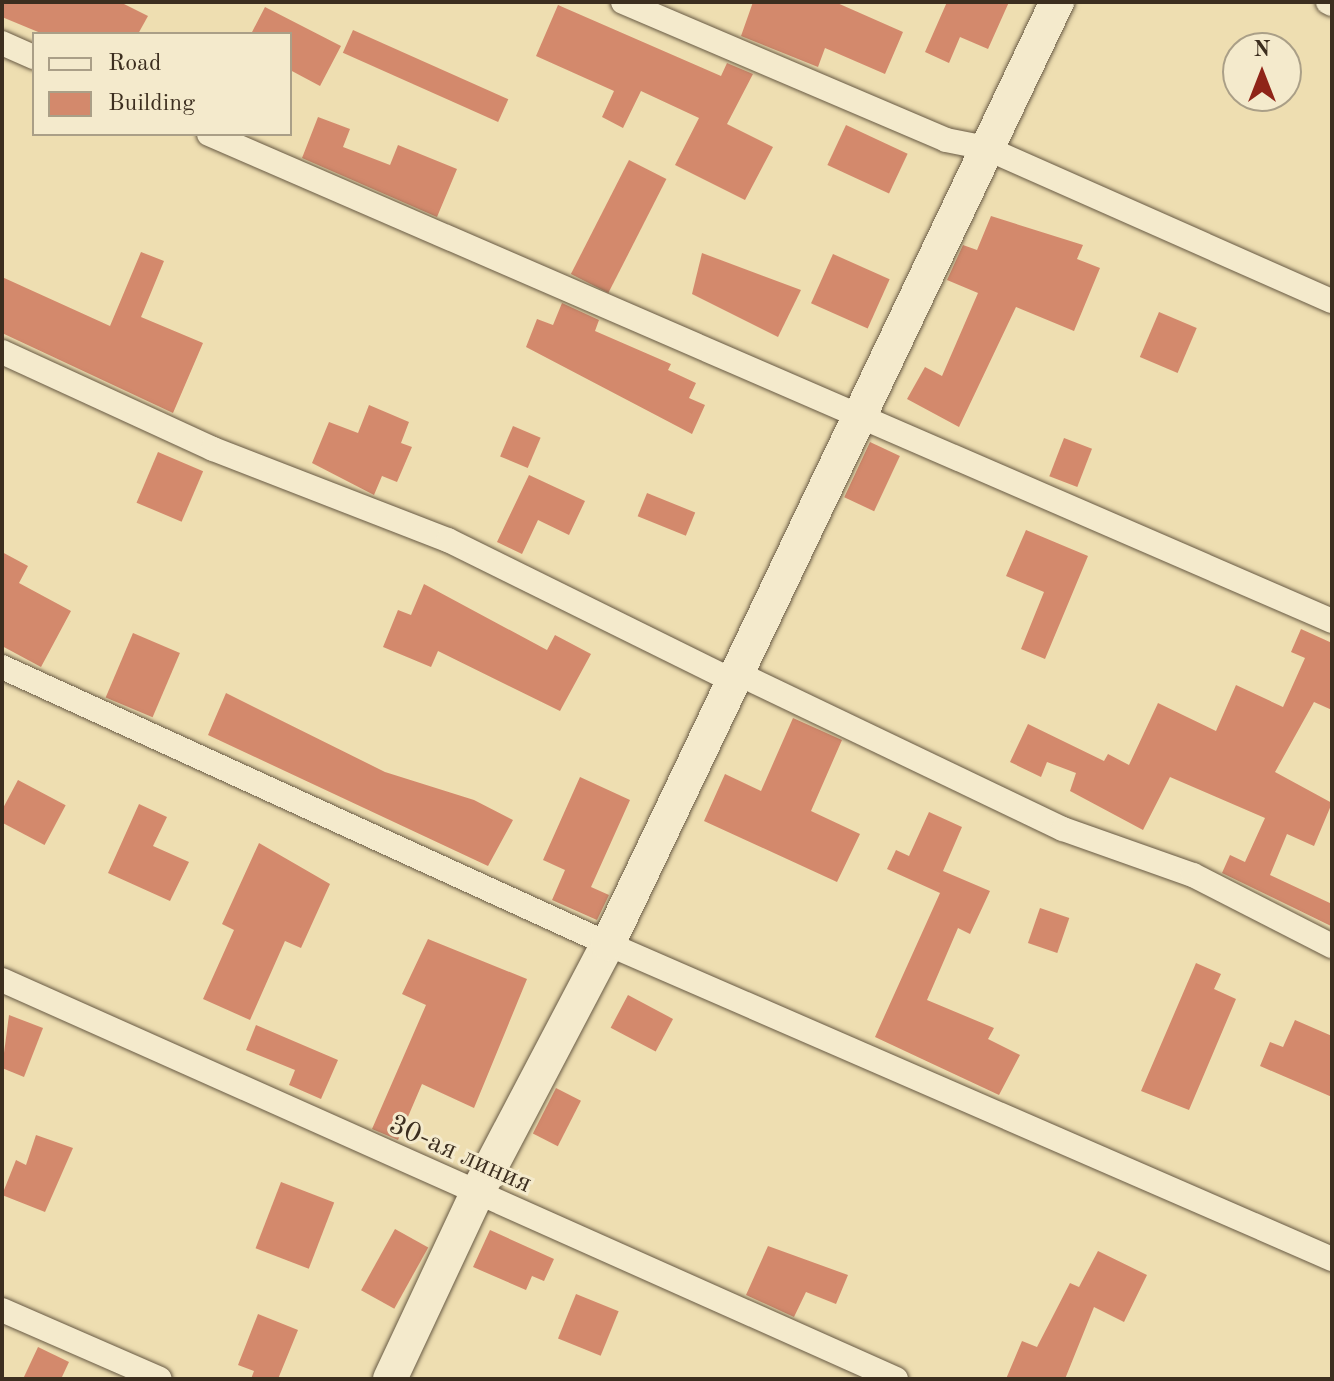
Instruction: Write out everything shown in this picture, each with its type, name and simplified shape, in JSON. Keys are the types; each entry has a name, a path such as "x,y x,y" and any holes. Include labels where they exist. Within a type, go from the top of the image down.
{"street":[{"path":"623,2 946,140 986,148 1332,301"},
{"path":"390,1379 476,1195 608,944 1057,2"},
{"path":"2,43 32,56"},
{"path":"214,136 1332,621"},
{"path":"2,352 213,449 448,540 1063,829 1193,875 1332,946"},
{"path":"2,667 608,944 1332,1259"},
{"name":"30-ая линия","path":"2,980 476,1195 896,1379"},
{"path":"2,1310 160,1379"}],"building":[{"path":"2,2 120,2 148,16 139,32 38,32 2,17"},
{"path":"753,2 835,2 903,32 885,74 825,48 818,67 741,36"},
{"path":"947,2 1009,2 988,49 960,37 949,63 925,52"},
{"path":"558,5 721,76 727,63 753,74 727,124 773,147 745,200 675,165 699,118 641,91 623,128 602,117 614,91 536,56"},
{"path":"265,7 341,46 320,86 292,71 292,32 252,32"},
{"path":"353,30 508,99 498,122 343,53"},
{"path":"318,117 350,129 343,147 390,165 398,145 457,169 437,217 302,158"},
{"path":"846,125 908,154 889,194 827,165"},
{"path":"629,160 666,179 608,293 571,274"},
{"path":"991,216 1083,245 1077,259 1100,268 1074,331 1016,307 959,427 907,399 925,367 942,376 978,293 947,280 963,245 977,250"},
{"path":"141,252 164,261 141,317 203,343 173,413 2,333 2,277 110,326"},
{"path":"702,253 801,290 778,337 692,294"},
{"path":"833,254 890,279 868,329 811,303"},
{"path":"562,303 599,320 595,331 671,364 668,370 696,383 689,398 705,405 692,434 526,347 537,319 553,325"},
{"path":"1159,312 1197,328 1178,373 1140,357"},
{"path":"369,405 409,422 401,443 412,447 397,482 382,476 374,495 312,463 329,422 358,433"},
{"path":"513,426 541,438 528,468 500,456"},
{"path":"1064,438 1092,449 1077,487 1049,476"},
{"path":"870,442 900,456 874,511 844,497"},
{"path":"158,452 203,471 182,522 137,503"},
{"path":"529,475 585,501 569,535 538,520 522,554 497,542"},
{"path":"647,493 695,512 686,536 638,516"},
{"path":"1026,530 1088,556 1045,659 1021,649 1044,592 1006,576"},
{"path":"2,552 28,566 19,583 71,611 41,667 2,646"},
{"path":"424,584 547,650 555,635 591,654 560,711 438,651 431,667 383,647 398,610 411,615"},
{"path":"1301,629 1332,643 1332,710 1314,702 1275,772 1332,803 1314,846 1287,834 1270,875 1332,904 1331,926 1222,873 1230,855 1245,862 1265,818 1170,777 1143,830 1070,791 1076,773 1047,762 1041,777 1010,762 1028,724 1104,761 1108,754 1129,765 1158,703 1216,731 1236,685 1283,707 1305,658 1291,652"},
{"path":"133,633 180,653 153,717 106,697"},
{"path":"226,693 385,772 474,800 513,820 488,866 208,735"},
{"path":"793,718 842,740 811,811 860,834 837,882 704,821 725,774 761,791"},
{"path":"580,777 630,800 591,887 609,895 597,920 552,900 565,870 543,860"},
{"path":"18,780 66,805 45,845 2,822 2,810"},
{"path":"139,804 167,817 153,846 189,862 170,901 108,873"},
{"path":"929,812 962,827 943,871 990,891 970,934 958,928 927,1000 994,1028 988,1039 1020,1055 999,1095 875,1037 940,893 887,869 896,850 909,856"},
{"path":"259,843 330,884 301,948 285,941 250,1020 203,999 234,930 222,924"},
{"path":"1040,908 1069,918 1057,953 1028,943"},
{"path":"428,939 527,979 474,1108 422,1084 398,1140 372,1129 426,1005 402,994"},
{"path":"1196,963 1221,974 1214,989 1236,999 1189,1110 1141,1091"},
{"path":"628,995 673,1019 656,1052 611,1028"},
{"path":"9,1015 43,1028 24,1077 2,1068"},
{"path":"1295,1020 1332,1036 1332,1097 1260,1066 1270,1042 1283,1047"},
{"path":"256,1025 338,1060 321,1099 289,1085 295,1070 246,1050"},
{"path":"556,1088 581,1101 558,1146 533,1133"},
{"path":"36,1135 73,1148 45,1212 2,1195 16,1160 26,1165"},
{"path":"281,1182 334,1202 309,1269 256,1248"},
{"path":"395,1229 428,1247 394,1309 361,1290"},
{"path":"490,1230 554,1259 544,1281 532,1276 526,1290 473,1267"},
{"path":"768,1246 848,1275 836,1304 806,1292 794,1317 746,1295"},
{"path":"1098,1251 1147,1275 1124,1322 1094,1307 1065,1379 1006,1379 1022,1341 1037,1347 1070,1283 1079,1287"},
{"path":"576,1294 619,1311 601,1356 558,1339"},
{"path":"258,1314 298,1330 278,1379 251,1379 254,1371 238,1365"},
{"path":"38,1347 69,1362 61,1379 23,1379"}]}
